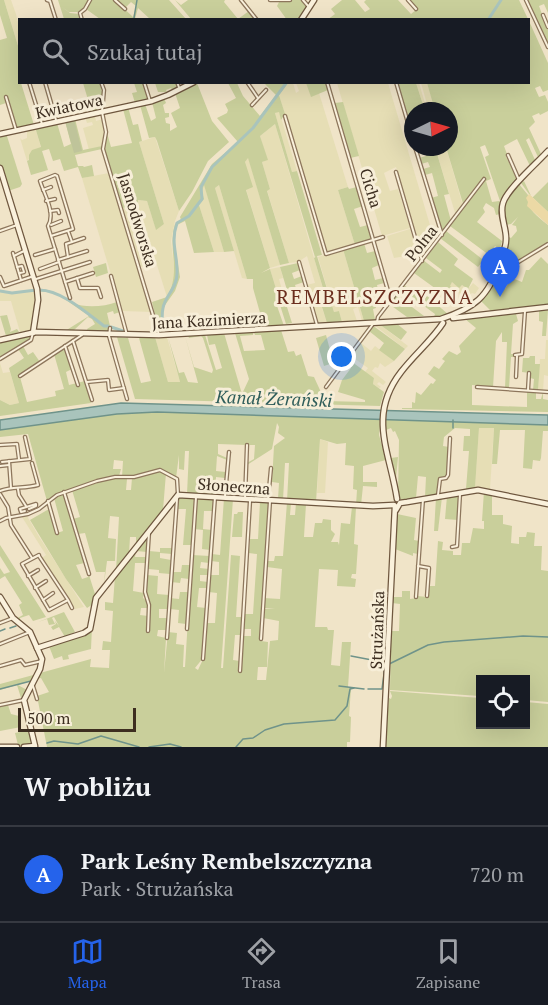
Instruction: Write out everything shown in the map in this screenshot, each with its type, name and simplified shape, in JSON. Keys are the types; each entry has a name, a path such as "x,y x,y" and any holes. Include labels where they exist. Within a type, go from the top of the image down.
{"street":[{"path":"47,0 50,1 55,18"},
{"path":"81,18 80,13 86,9 90,0"},
{"path":"116,0 125,9"},
{"path":"241,0 255,18"},
{"path":"270,0 290,0"},
{"path":"303,0 309,7"},
{"path":"302,18 314,0"},
{"path":"408,0 416,9"},
{"path":"526,0 548,47"},
{"path":"543,15 548,27"},
{"path":"30,84 42,124"},
{"path":"46,84 56,121"},
{"name":"Jasnodworska","path":"101,84 104,93 102,112 106,132 103,150 159,335"},
{"path":"145,84 150,101"},
{"path":"178,84 179,90"},
{"name":"Kwiatowa","path":"0,134 150,101 190,84"},
{"path":"248,84 258,98"},
{"name":"Cicha","path":"328,84 390,302"},
{"path":"397,84 404,109"},
{"path":"252,105 266,90"},
{"path":"6,97 16,130"},
{"path":"285,116 326,254 383,237"},
{"path":"460,314 486,293 496,273 506,240 503,202 548,151"},
{"path":"508,155 520,181"},
{"path":"418,156 442,235"},
{"path":"0,168 25,250 36,277 37,289 32,339 0,359"},
{"path":"396,172 422,261"},
{"path":"51,236 73,229 57,176 40,179 50,211 51,223 48,226 61,271 70,298"},
{"name":"Polna","path":"326,387 484,179"},
{"path":"43,190 51,187"},
{"path":"46,201 55,199"},
{"path":"50,211 58,210 59,213"},
{"path":"51,223 61,221"},
{"path":"0,231 17,225"},
{"path":"68,231 72,242"},
{"path":"68,257 65,246 84,238"},
{"path":"496,273 502,272 548,244"},
{"path":"36,255 55,249"},
{"path":"21,280 13,254 25,250"},
{"path":"40,269 87,251"},
{"path":"0,277 4,286 90,262"},
{"path":"299,262 317,326"},
{"path":"65,282 93,273"},
{"path":"111,276 128,334"},
{"path":"76,278 80,288 98,288 101,297"},
{"path":"460,314 469,316 548,308"},
{"path":"516,378 516,355 522,354 525,310"},
{"name":"Jana Kazimierza","path":"0,340 33,333 109,331 159,335 444,320 460,314"},
{"name":"Strużańska","path":"383,747 396,502 394,479 383,441 384,406 397,378 444,320"},
{"path":"109,331 127,399"},
{"path":"20,376 84,333"},
{"path":"73,341 92,400"},
{"path":"65,346 78,385"},
{"path":"528,390 530,373"},
{"path":"86,382 108,380 109,390 124,388"},
{"path":"477,387 548,392"},
{"path":"0,466 31,458 25,437"},
{"path":"438,496 440,479 448,475 450,438"},
{"path":"0,445 17,444 19,460"},
{"path":"240,671 248,499 248,445"},
{"path":"225,497 229,452"},
{"path":"2,462 9,463"},
{"path":"9,463 11,488"},
{"path":"32,463 38,484 0,492 7,506 11,525 32,558"},
{"path":"261,639 271,468"},
{"path":"0,521 28,514 64,492 97,481 162,471 177,479 178,496 167,638"},
{"path":"18,489 27,509"},
{"name":"Słoneczna","path":"37,648 88,630 92,624 95,600 178,496 196,495 386,506 396,502 482,490 548,504"},
{"path":"64,492 89,574"},
{"path":"452,547 457,546 460,492"},
{"path":"187,629 196,495"},
{"path":"203,659 215,497"},
{"path":"416,597 423,499"},
{"path":"48,502 57,533"},
{"path":"148,532 145,592 149,607 148,631"},
{"path":"68,600 50,611 21,565 37,554 39,555 68,600 72,608"},
{"path":"418,566 429,568 427,596"},
{"path":"28,576 38,570"},
{"path":"35,588 46,581"},
{"path":"42,600 53,593"},
{"path":"0,597 2,604 13,618 30,632 42,661 24,700 35,746 24,747"},
{"path":"0,623 13,618"},
{"path":"0,644 30,632"},
{"path":"0,666 21,660 25,665 42,661"},
{"path":"33,683 37,699"},
{"path":"0,705 24,700"},
{"path":"0,747 17,747"}],"shaded area":[{"path":"4,0 11,0 16,14 18,46"},
{"path":"287,84 293,84 296,93 299,91 296,84 307,84 311,96 319,93 348,187 338,190 355,245 326,252 279,95"},
{"path":"337,84 388,84 404,137 404,156 410,156 435,242 422,260 396,167 384,173 390,191 398,189 410,228 382,236"},
{"path":"416,84 419,84 425,102 422,102"},
{"path":"421,84 427,84 432,102 426,102"},
{"path":"279,111 297,171 292,172 275,113"},
{"path":"95,116 96,121 103,119 105,131 102,146 89,150 83,128 93,125 92,122 87,123 85,117"},
{"path":"275,124 328,306 322,308 327,323 317,322 306,285 315,283 307,256 298,262 289,263 267,190 270,189 262,162 267,160 260,136"},
{"path":"35,127 41,148 27,161 20,138 22,140 27,138 27,131 24,130"},
{"path":"155,137 179,211 171,241 175,277 167,297 156,262 141,267 123,208 138,204 137,200 147,201 156,229 164,224 139,142"},
{"path":"438,156 449,156 463,206 456,216"},
{"path":"248,157 280,265 270,268 246,189 245,162"},
{"path":"109,173 152,312 122,311 82,178"},
{"path":"204,184 224,252 214,252 199,205 204,199 202,191"},
{"path":"219,185 247,279 242,278 215,188"},
{"path":"410,229 418,254 394,258 387,236"},
{"path":"343,249 364,321 362,321 358,307 353,309 357,321 342,322 339,311 334,312 318,257"},
{"path":"280,267 283,278 279,279 286,304 281,305 270,269"},
{"path":"452,282 468,289 473,283 479,288 475,294 472,293 466,298 449,286"},
{"path":"36,291 31,330 20,332 11,301 0,301 0,292"},
{"path":"373,324 379,324 408,346 405,349"},
{"path":"155,337 167,337 180,382 168,382"},
{"path":"546,340 548,340 548,376 544,375 543,391 538,390 540,359 545,359"},
{"path":"361,343 371,351 375,346 394,361 385,367 380,363 378,368 375,367 372,371 386,382 383,385 379,382 377,384 381,387 379,388 373,384 374,378 365,372 368,368 351,356"},
{"path":"0,363 3,373 10,372 19,403 10,405 0,400"},
{"path":"494,427 490,489 475,488 479,428"},
{"path":"320,439 328,442 325,493 317,493"},
{"path":"27,516 84,607 75,609 42,558 46,555 22,517"}],"green space":[{"path":"0,0 4,0 18,46 18,84 21,84 34,125 17,129 6,95 4,96 6,103 0,105 0,40 7,38 0,15"},
{"path":"58,0 89,0 80,12 69,12 62,7 70,13 79,14 81,18 64,18"},
{"path":"90,0 115,0 133,17 136,6 131,2 125,8 117,0 169,0 185,18 149,18 138,8 135,18 99,18 86,9"},
{"path":"175,0 181,5 188,0 225,0 224,2 237,18 190,18"},
{"path":"278,0 303,0 308,6 301,18 286,18 277,6"},
{"path":"342,0 355,0 365,12 370,9 364,2 366,0 398,0 411,14 417,9 409,0 519,0 528,18 330,18 335,14 331,9"},
{"path":"527,0 548,0 548,13 544,4 539,6 548,30 548,46"},
{"path":"249,11 255,18 239,18"},
{"path":"530,23 548,63 548,90 543,92 540,86 535,88 539,97 545,95 548,111 532,116 535,122 529,128 541,154 538,157 529,138 526,140 535,160 530,166 517,139 504,146 506,157 518,178 500,201 485,157 489,155 485,145 480,147 491,179 486,181 492,202 501,203 500,214 496,215 494,208 486,203 483,208 485,212 477,222 502,241 500,249 495,246 489,255 450,226 464,207 449,156 458,156 458,102 432,102 427,84 530,84"},
{"path":"83,84 100,84 104,100 100,111 92,113"},
{"path":"134,84 143,84 149,100 135,103 132,93 137,92"},
{"path":"155,84 177,84 179,89 172,90 171,88 166,90 167,92 158,92"},
{"path":"197,84 212,121 229,142 208,161 179,211 157,141 155,137 149,138 140,105 145,104 151,121 156,118 152,102 164,98 165,113 169,113 169,117 165,118 166,123 170,124 170,131 177,127 171,113 180,108 175,93"},
{"path":"229,84 237,84 243,96 260,116 276,95 265,84 287,84 279,95 285,114 281,120 279,112 275,113 292,172 297,171 322,255 315,257 275,124 260,136 268,160 262,162 270,189 267,191 289,263 280,265 248,158 245,162 253,187 246,190 270,268 261,273 270,269 281,305 286,304 292,323 286,324 280,305 277,306 284,326 264,327 253,288 253,279 247,279 219,185 215,188 234,251 224,252 204,185 202,191 204,199 199,205 214,252 194,253 185,221 177,225 174,240 180,277 175,291 163,308 163,326 159,332 152,302 167,297 171,287 174,269 172,243 175,224 181,220 180,217 212,164 238,142 217,118 227,113 225,104 236,98"},
{"path":"306,84 326,84 328,90 311,97"},
{"path":"397,84 416,84 422,102 404,102 404,106"},
{"path":"343,102 359,156 350,158 334,105"},
{"path":"128,107 133,125 138,124 142,141 139,142 164,224 156,230 147,201 138,200 138,204 123,208 103,149 107,133 111,147 132,143 123,109"},
{"path":"74,119 82,151 74,153 65,121"},
{"path":"75,119 83,150 102,146 102,149 75,155 78,166 92,165 94,176 82,178 78,167 64,171 60,159 53,161 49,149 42,151 48,170 31,175 27,161 29,155 32,150 41,147 35,127 57,123 64,147 71,144 65,121"},
{"path":"6,133 22,184 8,191 0,164 0,135"},
{"path":"438,156 449,194 444,195 451,221 442,232 431,198 438,196 432,173 425,175 423,169 430,167 428,162 421,164 419,158"},
{"path":"524,181 531,196 521,183"},
{"path":"548,182 548,212 533,197"},
{"path":"519,184 528,195 529,205 533,212 548,225 548,243 502,272 498,272 507,236 511,238 517,231 516,226 512,225 518,217 511,224 505,225 504,204"},
{"path":"348,187 349,189 357,187 363,206 354,209 360,227 368,225 372,238 355,245 338,190"},
{"path":"446,231 495,269 494,271 482,262 478,267 440,238"},
{"path":"438,242 458,259 454,265 473,279 468,289 462,285 459,288 452,282 450,286 458,292 455,296 446,290 443,294 414,273 423,260 440,273 442,270 426,258"},
{"path":"364,243 367,253 375,251 379,265 372,268 375,280 383,278 384,283 377,285 378,290 371,292 376,308 373,309 375,320 364,321 343,249"},
{"path":"317,256 334,312 339,311 342,322 327,323 322,307 328,305 314,258"},
{"path":"541,257 548,264 548,305 493,313 480,300 487,295 495,281 505,289 512,278 522,282 526,270 529,270"},
{"path":"106,263 108,273 96,277 93,267"},
{"path":"298,263 300,270 292,273 294,279 302,276 304,282 295,285 298,295 291,297 280,267"},
{"path":"404,285 423,300 427,296 449,315 434,317 435,314 401,289"},
{"path":"39,289 49,290 55,293 38,291"},
{"path":"59,295 83,306 100,306 117,302 120,312 107,313 110,326 108,332 88,331 87,329 95,324 88,317 74,330 65,331 89,316"},
{"path":"396,295 424,316 407,317 389,304"},
{"path":"548,310 546,336 542,336 543,322 539,321 539,311"},
{"path":"516,314 518,321 513,324 511,354 515,354 511,357 509,388 505,388 507,342 502,342 502,332 496,341 493,387 472,385 472,405 527,407 527,391 536,392 536,399 541,399 543,392 543,399 548,400 548,412 402,409 412,408 416,392 421,395 431,383 433,384 436,380 428,374 434,366 439,369 445,361 442,359 449,351 457,355 461,352 459,346 476,328 465,319"},
{"path":"7,315 10,332 17,329 19,332 6,336 0,316"},
{"path":"396,323 407,332 401,340 379,324"},
{"path":"372,325 405,349 394,361 379,350 384,343 369,331"},
{"path":"281,330 288,352 294,351 296,356 301,354 308,376 314,377 325,401 365,402 365,400 338,392 342,380 351,368 345,363 348,359 374,378 373,384 384,392 380,406 135,399 117,337 128,338 141,383 151,381 139,338 155,337 168,382 180,382 168,337 179,373 184,372 188,382 198,383 185,336 194,367 212,373 203,338 201,336 189,338 188,336 205,335 216,370 222,368 215,344 209,345 207,335 224,333 242,394 249,379 235,333 253,333 253,335 240,336 244,351 265,350 261,335 255,335 254,332"},
{"path":"31,335 32,338 0,358 0,341"},
{"path":"326,335 333,361 338,360 340,367 336,372 333,363 324,366 316,338"},
{"path":"23,346 28,355 33,352 40,362 18,377 20,377 27,402 56,396 55,391 64,389 54,354 65,348 72,369 66,372 69,385 85,381 91,403 0,416 0,400 10,405 19,403 9,368 24,358 18,349"},
{"path":"535,356 535,364 540,364 538,390 533,390 534,379 530,378 530,373 522,372 523,358"},
{"path":"157,412 381,419 379,435 386,460 363,466 363,482 377,482 377,487 363,486 361,505 356,505 357,490 353,489 354,466 345,465 346,443 337,444 320,439 316,502 287,501 289,463 285,463 283,500 278,499 279,483 272,482 274,446 285,438 278,433 277,423 272,449 247,465 254,459 255,445 248,445 247,442 247,445 218,444 218,454 227,460 217,456 216,471 226,472 225,478 216,477 215,496 187,494 189,451 185,451 184,470 179,469 179,455 176,478 162,470 122,477 123,461 114,460 113,469 121,469 119,476 103,478 82,485 47,501 28,434 0,437 0,430 117,414"},
{"path":"383,419 548,425 548,431 543,431 541,458 540,461 533,460 532,469 523,468 525,430 500,430 497,464 492,464 494,428 479,428 475,488 466,489 469,451 463,451 464,436 470,436 470,429 455,428 444,437 443,446 449,447 447,475 439,478 438,495 425,497 426,477 418,476 416,498 401,500 398,497 399,440 395,431 393,432 391,428 386,430 391,458 398,457 396,478 386,446"},
{"path":"160,471 166,473 163,510 136,544 136,537 130,537 129,554 116,571 119,517 110,516 108,538 116,539 115,561 107,561 104,584 105,572 96,572 85,533 78,534 73,519 80,517 72,490 111,479 127,479 126,490 131,490 132,478"},
{"path":"484,491 492,492 492,515 503,515 503,524 512,526 511,543 519,544 519,537 526,537 527,532 535,533 534,546 542,546 541,570 548,571 548,702 530,700 530,675 476,675 476,696 390,690 391,631 399,631 400,604 392,603 393,597 402,597 402,591 410,591 410,599 417,598 417,596 428,597 429,586 435,586 438,541 443,542 442,550 453,551 453,555 461,555 462,543 470,543 473,528 484,529 484,521 482,521"},
{"path":"64,493 84,563 76,565 82,579 89,575 95,594 93,604 87,608 66,579 30,520 49,509 57,533 63,531 54,498"},
{"path":"459,494 458,520 445,519 447,496"},
{"path":"180,496 195,497 191,545 183,545 186,509 177,509"},
{"path":"442,497 438,531 434,531 436,498"},
{"path":"196,498 214,498 213,511 204,511 203,529 212,530 210,550 202,549 203,530 194,529"},
{"path":"224,498 233,499 221,668 223,668 231,555 240,556 236,617 243,617 241,635 235,635 233,660 240,661 240,673 243,636 251,636 251,629 244,629 245,614 253,614 257,554 249,553 250,539 258,539 260,502 269,502 260,636 261,641 268,642 267,667 258,667 257,680 266,680 270,641 278,640 279,621 263,618 264,609 275,609 264,608 264,598 280,599 282,569 267,567 267,561 274,561 275,556 283,556 287,502 291,503 290,515 295,515 296,503 306,504 304,537 313,537 315,523 322,523 323,519 331,520 331,530 335,534 331,542 338,542 339,545 341,523 350,524 352,507 356,507 354,544 358,545 356,574 352,574 351,578 356,579 355,587 337,586 338,570 319,569 315,627 327,627 328,630 334,630 331,665 340,666 342,642 351,642 348,687 351,688 349,716 351,717 350,742 347,742 347,747 47,747 37,696 49,692 41,678 36,679 40,673 91,659 90,667 109,668 110,650 102,650 103,641 111,642 113,611 105,610 105,602 113,603 115,576 148,536 147,552 136,551 135,557 147,557 146,563 135,563 133,591 144,593 143,598 148,602 148,608 141,608 140,615 148,616 149,634 150,603 146,597 147,575 158,576 157,594 169,595 168,609 159,609 159,618 167,618 166,630 158,630 157,636 166,638 164,673 168,632 177,633 176,644 184,645 183,667 185,667 192,555 210,556 209,563 201,562 200,568 209,569 208,575 200,575 200,581 208,582 207,588 199,588 197,607 206,608 203,658 195,668 198,670 205,655 207,623 215,623 217,593 209,592 210,575 219,575 219,562 211,561 212,554 220,555"},
{"path":"243,512 242,537 232,537 234,514"},
{"path":"397,514 416,518 414,540 419,541 418,554 413,553 413,556 395,549"},
{"path":"0,545 46,617 33,621 29,615 20,618 20,622 16,619 23,615 19,605 22,603 5,576 0,579 0,568 4,574 10,572 0,556"},
{"path":"160,548 172,548 172,554 160,553 160,558 171,560 170,574 148,569 149,551 160,552"},
{"path":"182,565 190,565 189,579 181,578 180,583 171,582 172,572 181,572"},
{"path":"180,592 188,592 186,624 178,623 179,610 170,609 170,598 179,599"},
{"path":"64,612 75,632 65,637 59,627 53,630 51,627 56,624 55,621 59,626 54,617 52,618 55,624 49,625 47,619 38,622"},
{"path":"92,627 91,649 68,655 69,659 63,660 62,656 54,659 49,646"},
{"path":"37,674 33,680 18,685 27,690 21,698 17,685 0,690 0,684"},
{"path":"390,691 476,698 476,729 530,729 530,702 548,704 548,747 384,747 389,698 391,699"},
{"path":"8,705 11,714 19,716 21,727 0,731 0,706"},
{"path":"29,730 31,745 18,745 15,733"}],"sand":[{"path":"529,194 548,212 548,225 527,206 526,198"}],"water":[{"path":"121,403 548,415 548,425 157,412 117,414 0,430 0,420"}],"waterway":[{"path":"134,18 137,0"},
{"path":"489,18 501,0"},
{"path":"159,331 164,304 176,279 174,237 177,223 189,216 202,199 201,187 212,167 253,128 286,84"},
{"path":"0,291 12,293 36,290"},
{"path":"38,290 55,293 104,326 108,326"},
{"path":"111,327 126,332"},
{"path":"453,420 453,428"},
{"path":"10,628 16,626"},
{"path":"0,631 5,629"},
{"path":"385,666 428,645 444,642 523,636 548,637"},
{"path":"351,656 372,660 384,666"},
{"path":"368,689 382,689 385,666"},
{"path":"0,689 31,681"},
{"path":"339,686 364,689"},
{"path":"236,747 243,739 253,738 265,730 284,724 335,720 347,706 350,689 354,688"},
{"path":"47,743 54,741 78,744 101,736 139,747"},
{"path":"149,747 170,744 181,747"}],"place":[{"name":"Park Leśny Rembelszczyzna","path":"500,297"}],"district":[{"name":"REMBELSZCZYZNA","path":"375,296"}],"water label":[{"name":"Kanał Żerański","path":"274,398"}]}
